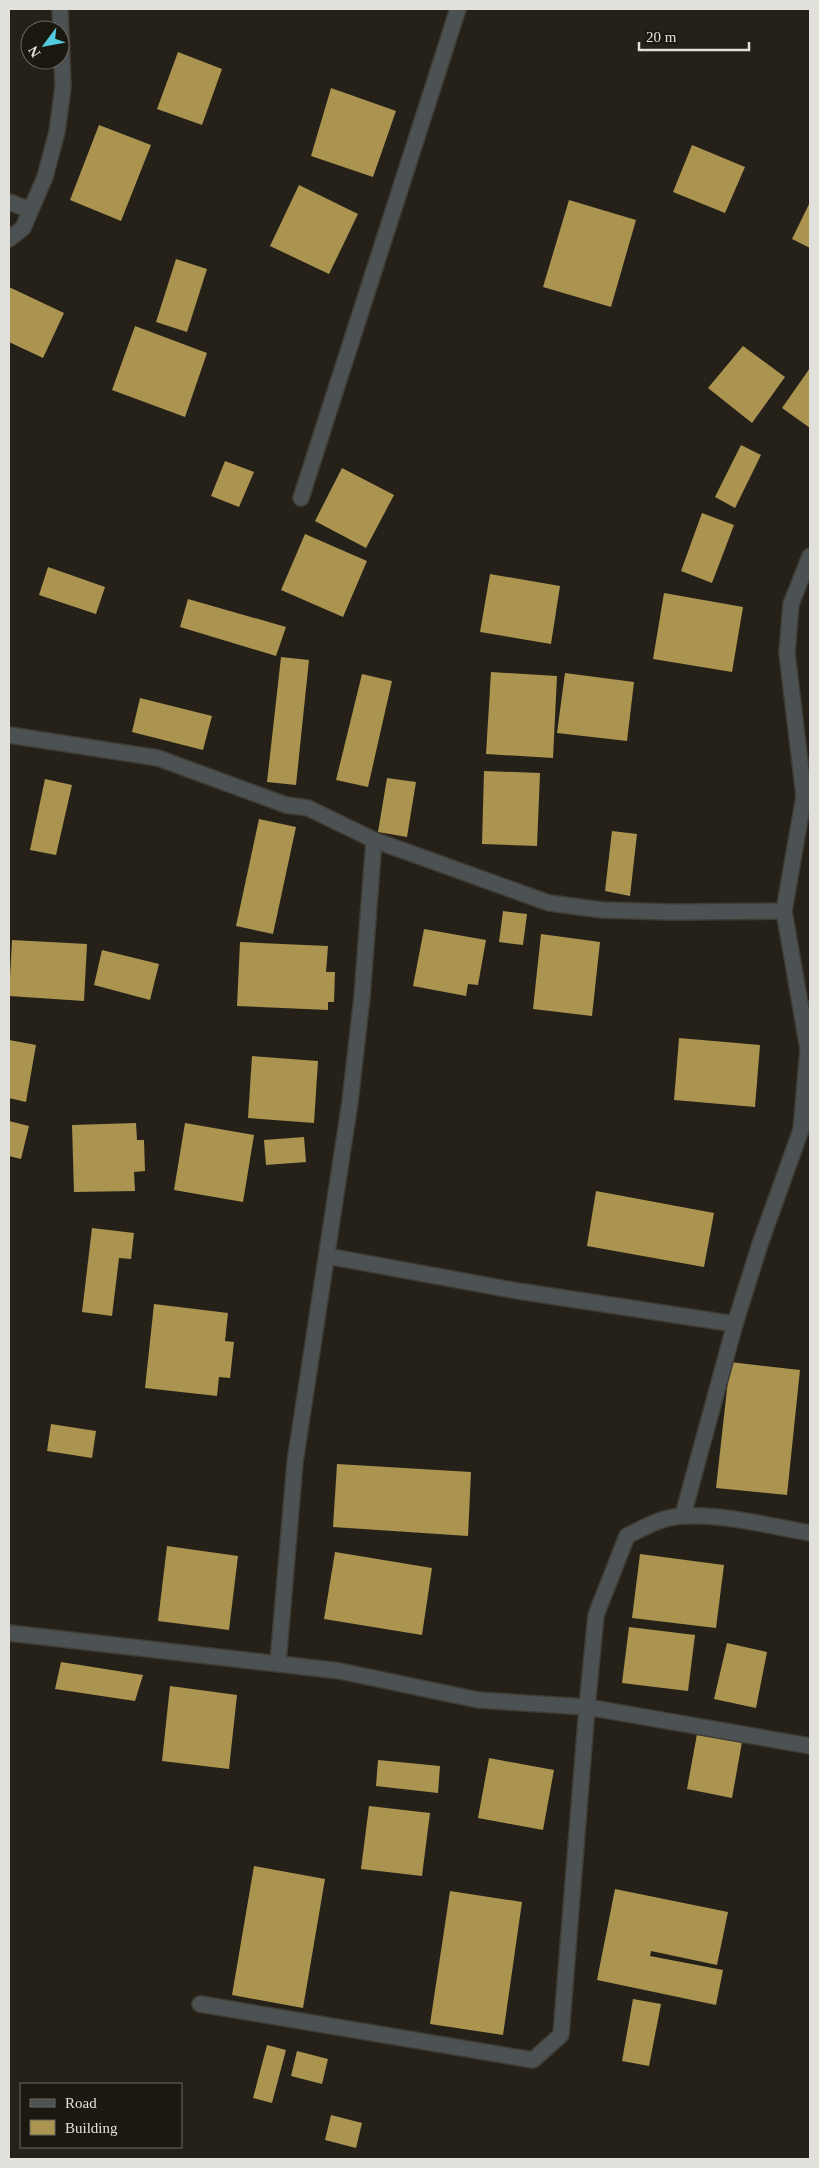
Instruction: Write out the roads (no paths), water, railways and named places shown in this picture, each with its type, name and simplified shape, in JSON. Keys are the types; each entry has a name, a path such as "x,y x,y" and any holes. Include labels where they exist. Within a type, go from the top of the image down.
{"street":[{"path":"9,239 23,228 45,177 57,132 63,86 60,9"},
{"path":"300,498 458,9"},
{"path":"9,202 30,210"},
{"path":"683,1516 735,1324 760,1244 801,1130 808,1049 784,911 807,796 787,652 791,604 810,556"},
{"path":"9,735 158,758 286,805 308,808 338,825 374,840 550,902 612,910 784,911"},
{"path":"278,1663 294,1462 350,1102 362,997 374,840"},
{"path":"327,1256 518,1291 735,1324"},
{"path":"200,2004 533,2060 546,2050 561,2035 596,1615 627,1536 654,1522 683,1516 740,1521 810,1533"},
{"path":"9,1633 340,1671 478,1700 588,1707 810,1746"}]}
